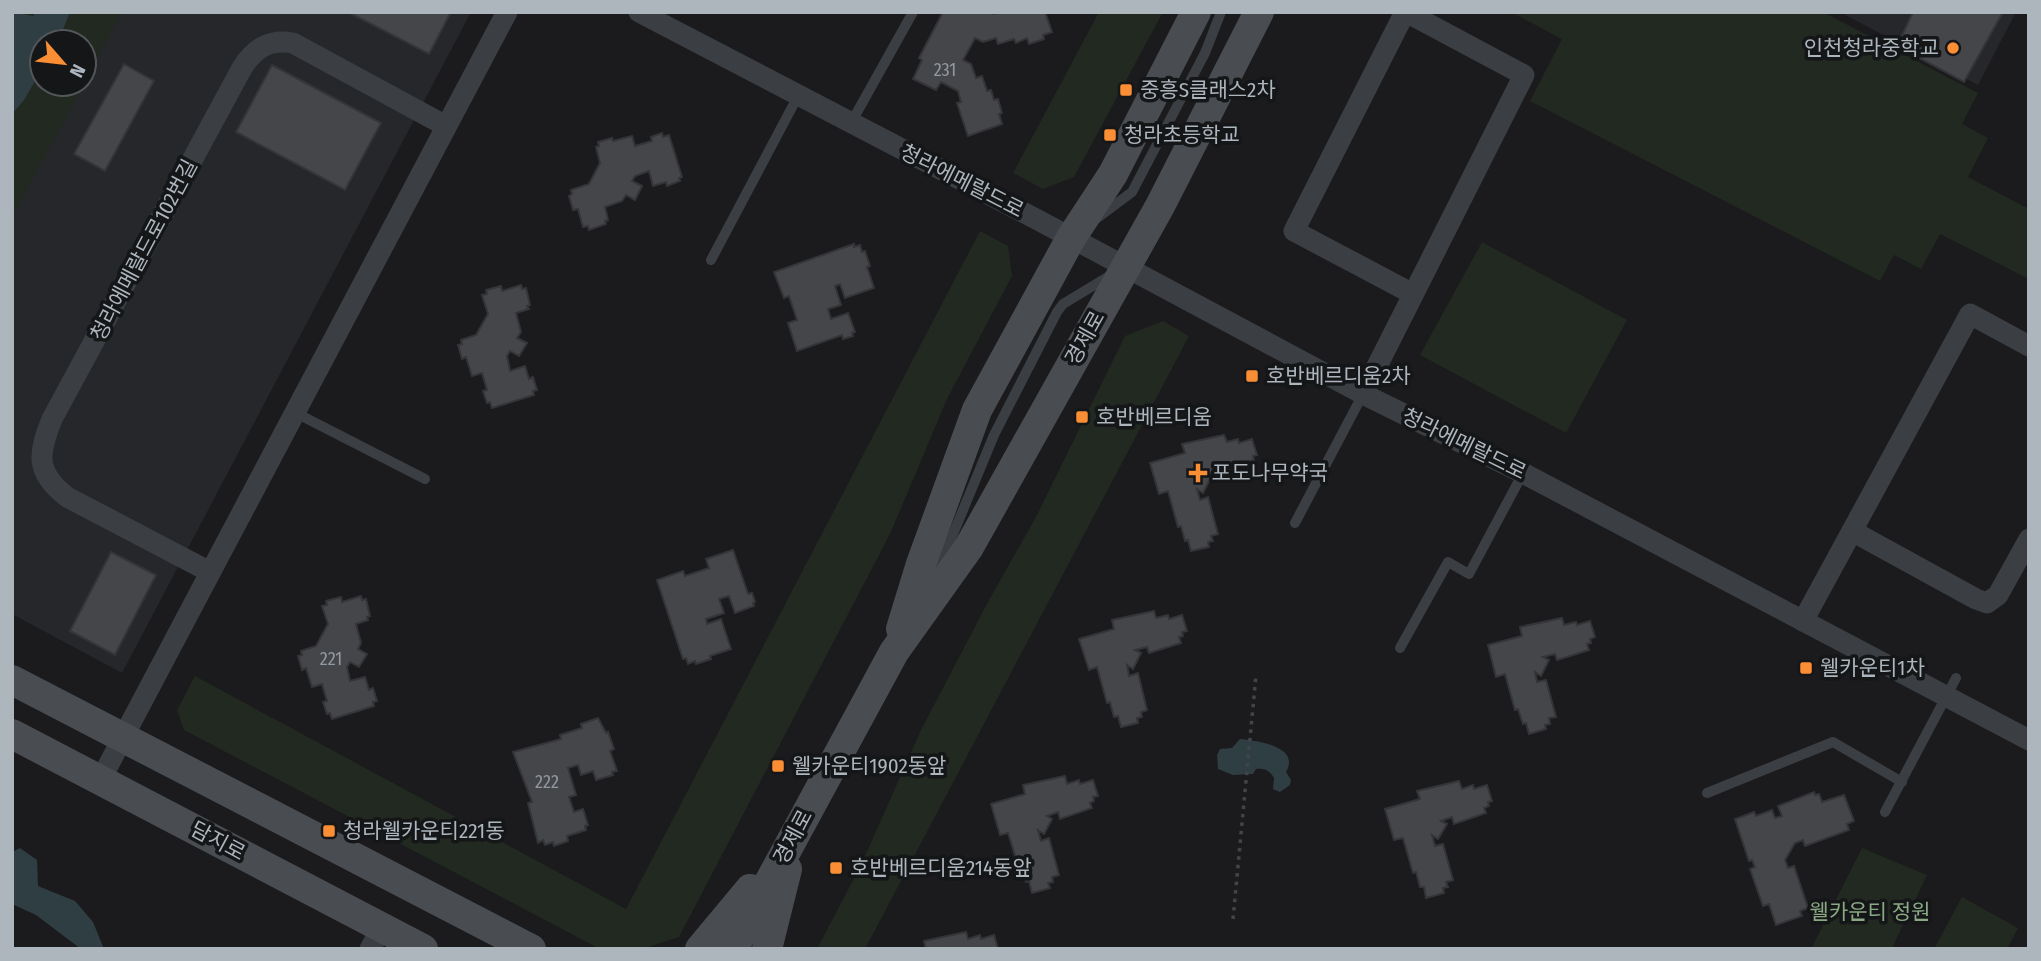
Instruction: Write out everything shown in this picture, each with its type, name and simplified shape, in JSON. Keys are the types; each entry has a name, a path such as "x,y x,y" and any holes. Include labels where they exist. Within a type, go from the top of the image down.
{"main road":[{"name":"경제로","path":"894,652 921,564 978,410 1071,238 1113,174 1196,12"},
{"name":"경제로","path":"733,949 894,652 969,547 1160,206 1259,12"},
{"path":"12,680 531,949"},
{"name":"담지로","path":"12,734 101,779 376,938 423,949"},
{"path":"700,949 796,831"},
{"path":"767,949 796,831"}],"street":[{"path":"101,779 507,12"},
{"name":"청라에메랄드로","path":"639,12 1125,266 1363,394 1523,473 1802,621 1951,687 2029,740"},
{"path":"1363,394 1524,75 1406,12 1294,231 1413,293"},
{"name":"청라에메랄드로102번길","path":"210,572 67,497 55,487 45,474 41,458 43,442 52,419 242,68 261,46 281,41 293,43 446,126"},
{"path":"1802,621 1970,314 2029,346"},
{"path":"1852,531 1987,603 1998,595 2029,539"}],"lane":[{"path":"851,123 913,12"},
{"path":"1071,238 1132,192 1205,53 1221,12"},
{"path":"711,260 798,96"},
{"path":"1295,523 1363,394"},
{"path":"296,413 425,479"},
{"path":"1400,648 1448,562 1469,574 1523,473"},
{"path":"1885,812 1951,687"},
{"path":"1707,793 1833,742 1902,782"}],"path":[{"path":"1233,919 1256,675"}],"shaded area":[{"path":"14,12 33,16 35,12 70,12 64,28 28,28 28,93 12,114"},
{"path":"120,12 471,12 122,673 12,614 12,216 75,98 98,98 98,54"},
{"name":"인천청라중학교","path":"1840,12 2016,12 1978,85"},
{"path":"1240,739 1266,743 1283,751 1288,756 1286,772 1291,780 1290,785 1280,792 1273,789 1274,778 1265,770 1256,769 1253,774 1233,775 1218,769 1217,755 1220,749 1232,748"},
{"path":"20,848 37,860 38,886 75,901 93,922 104,949 81,949 36,915 12,904 12,852"}],"green space":[{"path":"12,12 122,12 98,57 98,28 28,28 28,98 76,98 12,218"},
{"path":"1099,12 1163,12 1074,177 1043,189 1013,173"},
{"path":"1511,12 1823,12 1978,93 1962,124 1988,138 1968,177 2029,209 2029,279 1940,234 1921,269 1894,255 1880,281 1530,101 1562,39"},
{"path":"980,231 1008,246 1012,276 947,399 891,532 679,937 642,949 600,949 184,730 177,710 195,676 626,909"},
{"path":"1482,242 1627,320 1566,433 1420,355"},
{"path":"1163,321 1189,336 865,949 817,949 861,865 921,730 1036,517 1125,336"},
{"name":"웰카운티 정원","path":"1862,848 1927,875 1893,946 1897,949 1811,949"},
{"name":"웰카운티 정원","path":"1962,897 2018,928 2007,949 1934,949"}],"building":[{"path":"348,12 451,12 429,54"},
{"path":"943,12 1045,12 1052,32 1043,35 1044,39 1029,44 1027,38 1016,43 1014,39 998,44 996,38 983,42 975,38 963,60 971,64 976,78 982,76 987,91 991,90 994,100 998,99 1002,124 968,136 957,103 961,102 958,91 941,82 936,90 913,79 922,60 919,58"},
{"name":"인천청라중학교","path":"1913,12 2003,12 1964,82 1897,46"},
{"path":"124,64 154,81 105,171 74,154"},
{"path":"272,65 381,123 345,190 236,132"},
{"path":"662,133 663,137 669,135 682,177 679,178 680,181 667,186 666,182 653,186 649,171 635,176 632,181 642,186 635,200 626,195 622,201 605,207 608,220 605,221 606,224 589,230 588,226 583,227 578,209 573,210 569,196 572,194 571,190 589,184 600,163 596,147 599,146 598,142 632,136 635,146 652,141 651,137"},
{"path":"854,244 854,247 860,245 862,252 865,251 874,288 845,298 840,284 835,286 841,305 828,309 831,319 848,313 855,332 852,333 853,336 843,339 842,335 797,351 788,323 797,320 789,296 784,298 774,272"},
{"path":"521,285 522,289 526,288 530,305 527,306 529,309 516,313 521,332 517,338 527,343 519,356 510,351 507,356 510,371 525,366 529,379 533,377 537,390 533,391 534,395 492,408 483,391 487,390 482,373 472,376 466,357 462,359 458,345 462,344 461,340 476,335 488,314 482,295 487,294 486,290 501,286 502,291"},
{"path":"1224,435 1227,442 1238,439 1239,443 1252,439 1257,455 1253,456 1254,460 1249,461 1251,467 1219,478 1217,471 1206,474 1211,477 1203,493 1197,489 1200,500 1208,497 1218,534 1211,536 1213,541 1208,542 1209,547 1191,551 1181,526 1178,527 1168,491 1159,494 1150,463 1185,453 1182,444"},
{"path":"733,550 748,594 752,593 754,606 735,613 729,596 719,599 724,613 706,619 707,624 721,619 731,649 710,656 711,659 688,664 686,658 683,659 657,580 683,571 685,576 709,568 706,559"},
{"path":"111,552 156,575 115,655 70,631"},
{"path":"361,596 362,600 366,599 370,616 367,617 368,620 356,624 361,643 358,649 367,654 359,667 350,662 347,667 350,681 365,677 369,690 373,688 377,701 373,702 374,706 332,719 323,702 327,701 322,684 312,687 306,668 302,670 298,656 302,655 301,651 316,646 328,624 322,606 327,605 326,601 341,597 342,602"},
{"path":"1154,611 1156,618 1168,615 1169,619 1182,615 1187,631 1182,632 1183,636 1179,637 1181,643 1149,653 1147,647 1135,650 1141,653 1133,669 1127,665 1129,676 1138,673 1147,710 1141,712 1142,717 1137,718 1138,723 1121,727 1118,716 1114,717 1110,702 1107,703 1097,667 1089,670 1079,639 1114,629 1112,620"},
{"path":"1562,618 1564,625 1590,621 1595,637 1587,644 1589,650 1557,660 1555,654 1543,657 1549,660 1541,676 1535,672 1537,682 1546,680 1556,717 1549,718 1550,724 1545,725 1546,729 1529,734 1518,709 1515,710 1505,674 1496,677 1488,645 1522,636 1520,627"},
{"path":"598,718 606,733 608,732 614,749 610,751 617,771 612,772 613,775 596,780 593,771 581,775 578,765 568,768 576,795 569,797 574,812 583,809 588,825 585,826 586,830 567,836 568,841 554,846 553,842 545,845 543,840 538,843 528,803 532,802 513,752 561,739 560,735 582,728 581,724"},
{"path":"1065,776 1067,784 1079,780 1080,784 1093,780 1098,796 1093,797 1094,801 1090,803 1092,808 1060,819 1058,812 1047,816 1052,819 1044,834 1038,830 1041,841 1049,838 1059,875 1052,877 1053,882 1048,883 1050,888 1032,893 1029,881 1026,882 1021,867 1019,868 1008,833 1000,835 991,804 1025,794 1023,785"},
{"path":"1459,781 1462,789 1473,785 1474,789 1487,785 1492,801 1484,808 1486,813 1454,824 1452,817 1441,821 1447,824 1438,839 1432,835 1435,846 1443,844 1453,880 1446,882 1448,887 1443,888 1444,893 1426,898 1424,887 1420,887 1416,872 1413,873 1403,838 1394,840 1385,809 1420,799 1417,791"},
{"path":"1814,792 1815,795 1819,794 1822,802 1844,795 1854,821 1847,824 1849,830 1805,846 1803,840 1795,843 1785,860 1788,868 1794,866 1808,908 1800,911 1802,916 1776,925 1769,904 1763,906 1750,869 1755,867 1752,860 1749,861 1735,819 1754,812 1756,816 1772,810 1775,818 1782,816 1778,806"},
{"path":"966,932 968,939 980,935 981,939 994,935 998,949 926,949 924,941"}],"place":[{"name":"인천청라중학교","path":"1953,48"},
{"name":"중흥S클래스2차","path":"1126,90"},
{"name":"청라초등학교","path":"1110,135"},
{"name":"호반베르디움2차","path":"1252,376"},
{"name":"호반베르디움","path":"1082,417"},
{"name":"포도나무약국","path":"1198,473"},
{"name":"웰카운티1차","path":"1806,668"},
{"name":"웰카운티1902동앞","path":"778,766"},
{"name":"청라웰카운티221동","path":"329,831"},
{"name":"호반베르디움214동앞","path":"836,868"}]}
